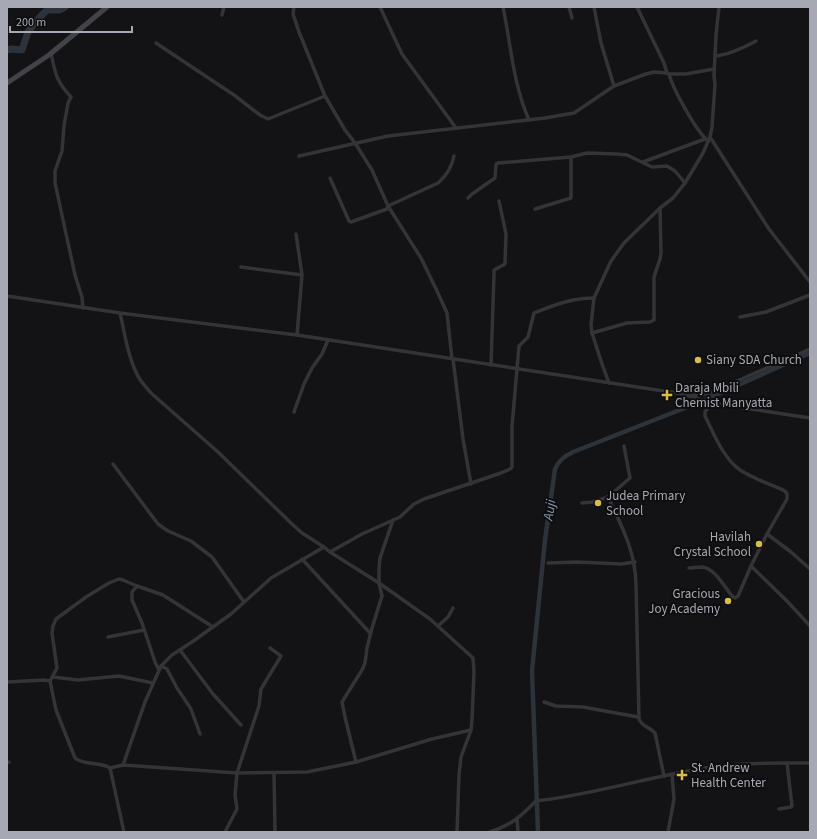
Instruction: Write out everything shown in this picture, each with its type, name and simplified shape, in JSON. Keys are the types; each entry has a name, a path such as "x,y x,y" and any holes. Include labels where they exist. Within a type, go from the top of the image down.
{"main road":[{"path":"7,83 51,53 107,7"}],"street":[{"path":"222,15 224,7"},
{"path":"294,7 293,14 299,32 325,96 345,130 372,170 388,206 421,258 448,318 462,439 471,484"},
{"path":"380,7 402,54 456,128"},
{"path":"503,7 519,94 529,120"},
{"path":"570,7 572,18"},
{"path":"594,7 601,43 614,86"},
{"path":"637,7 677,94 698,130 706,140"},
{"path":"719,7 714,69 715,84 710,137 769,229 810,281"},
{"path":"715,56 740,49 756,41"},
{"path":"156,43 268,119 325,96"},
{"path":"51,53 55,73 62,87 71,97 68,103 64,126 62,151 55,171 55,183 75,275 82,297 83,308"},
{"path":"299,156 388,136 529,120 574,113 614,86 646,74 654,72 686,74 714,69"},
{"path":"643,162 706,140 710,137"},
{"path":"609,383 592,333 591,325 594,298 615,255 631,235 673,198 685,183 703,153 706,140"},
{"path":"468,198 495,178 496,164 498,163 571,157 588,153 627,155 652,167 667,166 672,168 685,183"},
{"path":"330,178 349,221 351,222 387,210 388,206 438,183 452,166 454,156"},
{"path":"535,209 571,198 571,157"},
{"path":"492,365 494,270 505,264 506,234 499,201"},
{"path":"592,333 627,323 650,322 654,320 653,286 661,253 660,208"},
{"path":"296,234 302,275 297,335"},
{"path":"241,267 302,275"},
{"path":"740,317 766,312 810,295"},
{"path":"7,296 120,313 297,335 609,383 698,398 710,403 810,418"},
{"path":"330,552 362,534 400,517 414,504 424,499 507,471 512,467 512,426 519,346 528,337 534,313 556,304 581,298 594,298"},
{"path":"120,313 133,364 138,377 151,393 218,452 302,533 379,583 438,626 473,658 474,672 470,730 462,757 459,775 456,832"},
{"path":"294,412 304,384 312,368 322,354 328,340"},
{"path":"687,396 712,392 810,349"},
{"path":"689,568 706,568 718,578 733,597 735,598 738,596 767,534 787,499 787,494 785,491 740,469 732,462 718,442 704,416 710,403"},
{"path":"582,503 593,502 608,497 630,478 624,446"},
{"path":"113,464 158,524 168,531 191,541 212,557 244,602"},
{"path":"608,497 626,536 634,562 636,584 638,717 642,725 655,733 664,776"},
{"path":"356,762 342,702 343,698 362,670 370,633 382,596 379,583 380,558 393,520"},
{"path":"767,534 810,569"},
{"path":"124,765 153,683 160,668 180,650 213,628 271,578 324,547"},
{"path":"302,560 370,633"},
{"path":"548,563 577,562 621,564 634,562"},
{"path":"751,566 810,626"},
{"path":"213,628 163,595 119,579 109,583 86,597 56,620 52,633 57,668 52,679 56,710 75,758 81,762 105,765 110,768 124,765 237,773 307,772 356,762 432,739 470,730"},
{"path":"137,586 132,592 131,597 155,662 160,668 167,669 177,688 191,709 200,734"},
{"path":"438,626 448,617 453,608"},
{"path":"108,637 144,630"},
{"path":"225,832 237,809 235,795 237,773 259,706 261,689 281,656 270,648"},
{"path":"180,650 213,694 241,725"},
{"path":"7,682 52,679 78,680 119,676 153,683"},
{"path":"544,702 556,706 583,707 638,717"},
{"path":"490,832 501,828 528,811 536,801 588,793 672,774 733,764 810,762"},
{"path":"779,809 791,808 792,806 787,763"},
{"path":"110,768 124,832"},
{"path":"274,773 275,832"},
{"path":"668,832 674,799 672,774"},
{"path":"516,819 518,832"}],"waterway":[{"path":"7,50 22,50 28,32 40,17 47,10 59,10 65,7"},
{"name":"Auji","path":"538,832 532,671 545,540 555,469 558,463 573,452 700,402 810,353"}],"place":[{"name":"Siany SDA Church","path":"698,360"},
{"name":"Daraja Mbili Chemist Manyatta","path":"667,395"},
{"name":"Judea Primary School","path":"598,503"},
{"name":"Havilah Crystal School","path":"759,544"},
{"name":"Gracious Joy Academy","path":"728,601"},
{"name":"St. Andrew Health Center","path":"682,775"}]}
